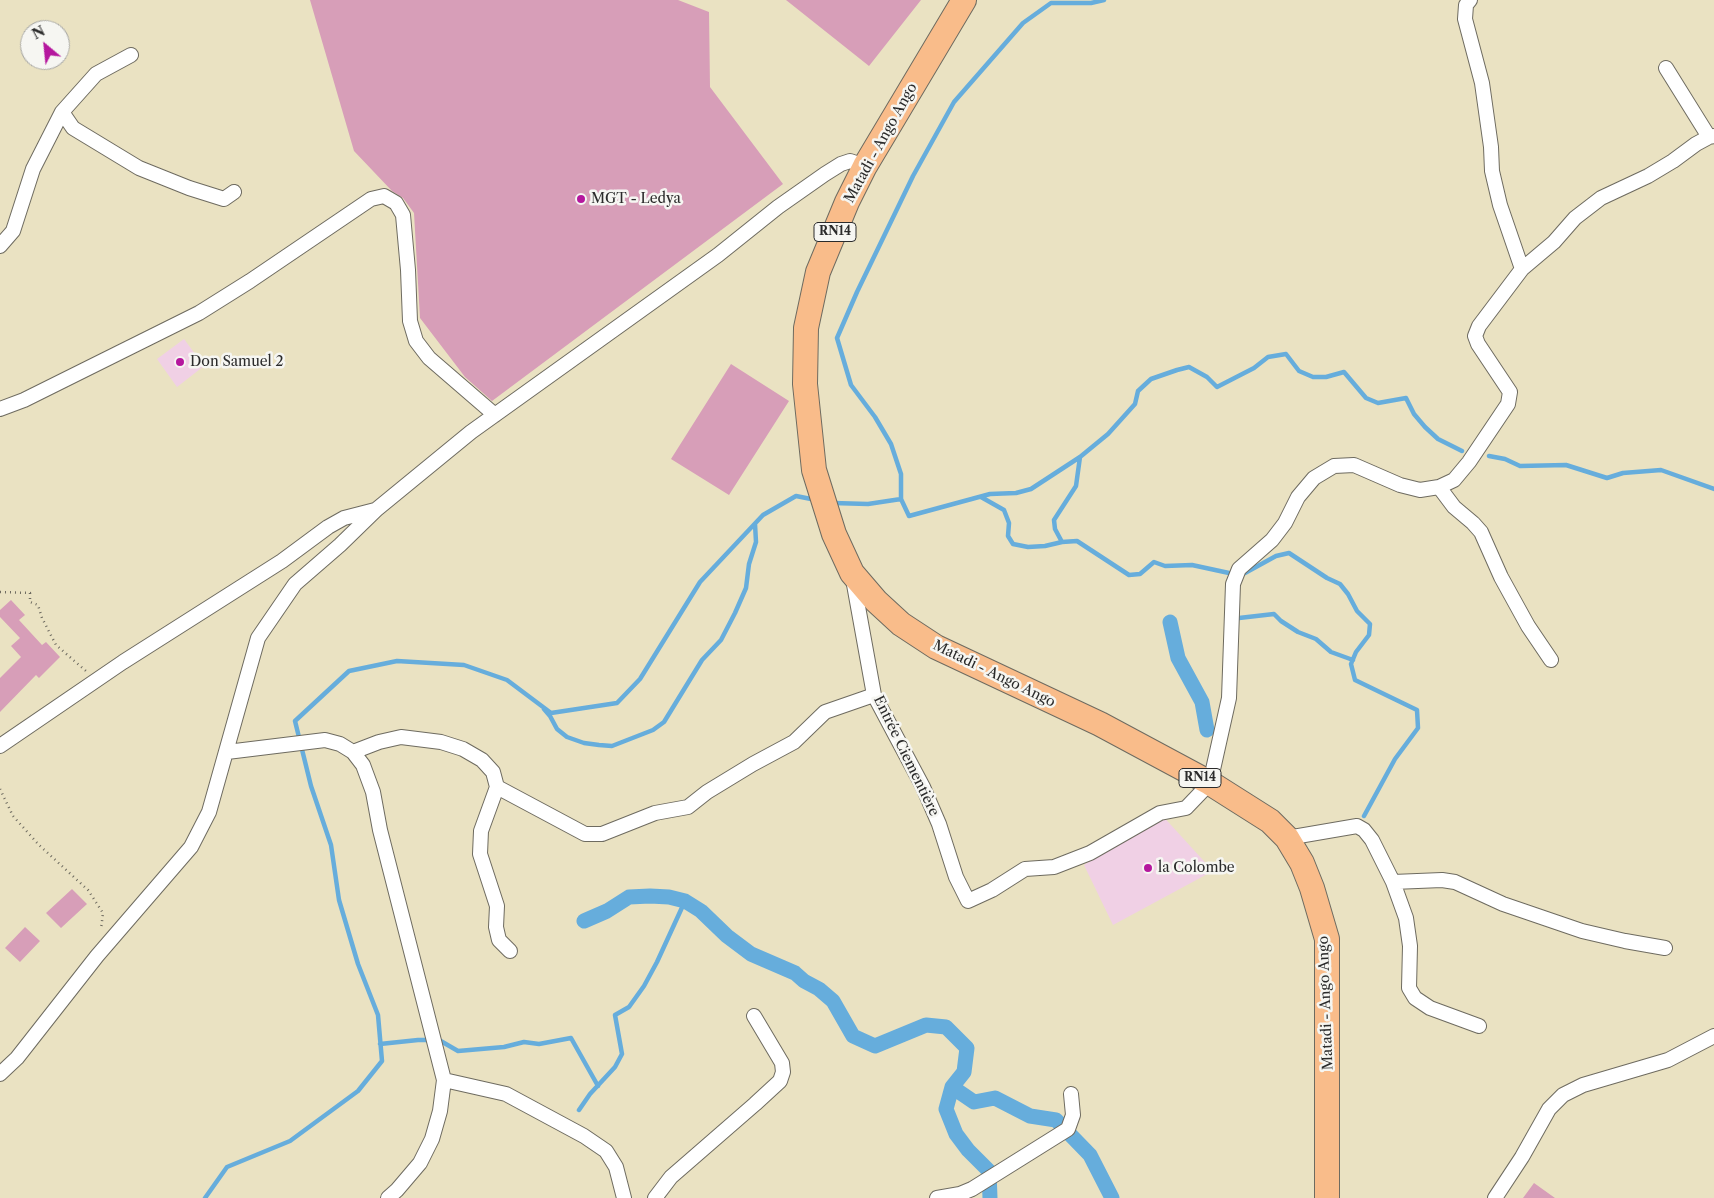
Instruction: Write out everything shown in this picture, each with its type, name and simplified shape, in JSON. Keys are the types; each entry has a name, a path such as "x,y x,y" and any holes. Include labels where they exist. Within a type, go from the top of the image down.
{"highway":[{"name":"Matadi - Ango Ango","path":"964,0 865,166 847,202 818,272 806,328 805,384 814,470 834,534 852,572 876,601 901,624 936,647 1100,724 1210,783 1270,821 1287,838 1302,863 1312,888 1327,939 1328,1198"}],"street":[{"path":"1470,0 1466,5 1464,19 1482,83 1489,129 1492,171 1500,205 1522,269"},
{"path":"0,246 13,230 33,169 62,112 96,74 130,55"},
{"path":"1210,783 1229,698 1234,584 1239,569 1272,540 1285,523 1298,497 1314,478 1334,466 1354,465 1400,485 1420,490 1439,488 1454,480 1469,462 1508,404 1510,392 1478,344 1475,336 1479,326 1522,269 1554,242 1575,218 1601,198 1648,176 1711,136 1666,68"},
{"path":"62,112 73,128 139,168 189,188 224,199 234,192"},
{"path":"0,1074 17,1058 98,956 191,847 209,812 258,638 295,584 340,545 377,509 471,432 718,255 778,207 825,174 850,161 865,166"},
{"path":"0,409 24,400 199,313 250,281 371,199 384,196 396,202 403,215 410,321 416,341 428,358 495,415"},
{"path":"1439,488 1454,507 1481,532 1501,577 1528,626 1551,660"},
{"path":"0,746 96,680 282,561 328,527 344,518 377,509"},
{"name":"Entrée Ciementière","path":"852,572 874,695 923,787 939,824 956,877 968,901 992,890 1025,869 1054,867 1090,853 1160,813 1186,808 1210,783"},
{"path":"498,787 585,834 602,834 622,828 655,813 688,807 707,792 794,742 825,712 874,695"},
{"path":"353,752 379,742 401,737 441,742 464,748 482,760 494,772 498,787 481,831 480,854 497,906 496,927 499,940 510,951"},
{"path":"227,752 325,740 340,744 353,752 363,765 373,792 380,830 444,1080 440,1112 432,1139 420,1163 388,1198"},
{"path":"1287,838 1357,826 1364,830 1372,840 1393,882 1406,918 1410,946 1409,988 1415,998 1430,1008 1479,1026"},
{"path":"1393,882 1442,880 1455,882 1503,904 1582,931 1625,942 1665,948"},
{"path":"655,1198 671,1178 780,1080 783,1072 782,1063 754,1016"},
{"path":"1495,1198 1522,1157 1549,1109 1563,1095 1583,1085 1668,1060 1714,1036"},
{"path":"444,1080 506,1094 584,1136 606,1151 616,1167 624,1198"},
{"path":"937,1198 960,1194 972,1189 1068,1129 1073,1115 1071,1094"}],"path":[{"path":"0,592 30,593 30,602 38,605 42,618 56,645 96,680"},
{"path":"0,789 13,816 38,845 88,890 103,913 98,956"}],"shaded area":[{"name":"Don Samuel 2","path":"184,339 204,366 177,387 157,359"},
{"name":"la Colombe","path":"1160,813 1213,871 1113,925 1084,865"}],"building":[{"name":"MGT - Ledya","path":"310,0 678,0 709,12 710,87 783,184 492,401 465,377 420,318 414,213 403,198 392,191 354,151"},
{"path":"786,0 921,0 869,66"},
{"path":"731,364 789,401 729,495 671,459"},
{"path":"11,600 25,615 19,620 42,645 46,642 60,657 39,678 36,675 0,712 0,678 21,657 11,646 20,638 0,617 0,610"},
{"path":"72,889 87,904 61,928 46,913"},
{"path":"25,927 40,941 20,962 5,948"},
{"path":"1534,1183 1555,1198 1523,1198"}],"waterway":[{"path":"833,503 868,504 901,499 901,474 891,444 875,417 851,385 837,338 913,176 954,102 1023,23 1051,3 1091,3 1104,0"},
{"path":"901,499 909,516 990,494 1016,493 1031,489 1080,457 1108,434 1135,404 1138,391 1151,379 1189,367 1207,377 1217,387 1254,368 1268,357 1286,354 1299,371 1313,377 1326,377 1344,372 1366,398 1378,403 1406,398 1414,414 1425,427 1438,439 1462,451"},
{"path":"1489,456 1505,459 1520,466 1566,465 1607,478 1623,473 1661,470 1714,489"},
{"path":"1062,542 1055,529 1054,520 1076,486 1080,457"},
{"path":"205,1198 227,1167 290,1141 358,1091 382,1061 378,1015 358,964 339,900 331,845 311,786 295,721 349,671 397,661 464,665 507,680 551,713 617,703 640,679 700,582 763,515 796,496 816,500"},
{"path":"981,497 1004,510 1009,523 1008,536 1013,544 1028,547 1077,541 1129,575 1140,574 1154,562 1165,566 1192,565 1229,573"},
{"path":"544,709 557,729 567,737 584,743 599,745 612,746 653,730 664,722 702,660 721,640 735,613 746,588 749,564 756,542 755,524"},
{"path":"1245,573 1276,556 1289,553 1327,578 1340,584 1357,611 1370,624 1369,635 1356,652 1351,664 1355,680 1417,710 1418,728 1395,759 1364,816"},
{"path":"1239,618 1274,614 1298,632 1316,639 1331,652 1353,660"},
{"path":"1170,622 1178,658 1202,702 1207,730"},
{"path":"584,921 607,911 629,897 669,897 685,901 701,911 727,936 751,954 795,973 804,981 819,989 833,1001 853,1036 875,1046 926,1025 946,1027 967,1048 964,1072 952,1087 946,1109 956,1134 968,1150 989,1171 990,1198"},
{"path":"579,1110 590,1094 615,1067 622,1054 615,1015 629,1007 644,986 685,901"},
{"path":"380,1044 439,1040 458,1051 504,1047 524,1042 539,1044 571,1038 598,1086"},
{"path":"952,1087 974,1102 995,1098 1030,1116 1056,1120 1090,1155 1112,1198"}],"place":[{"name":"MGT - Ledya","path":"581,199"},
{"name":"Don Samuel 2","path":"180,362"},
{"name":"la Colombe","path":"1148,868"}]}
